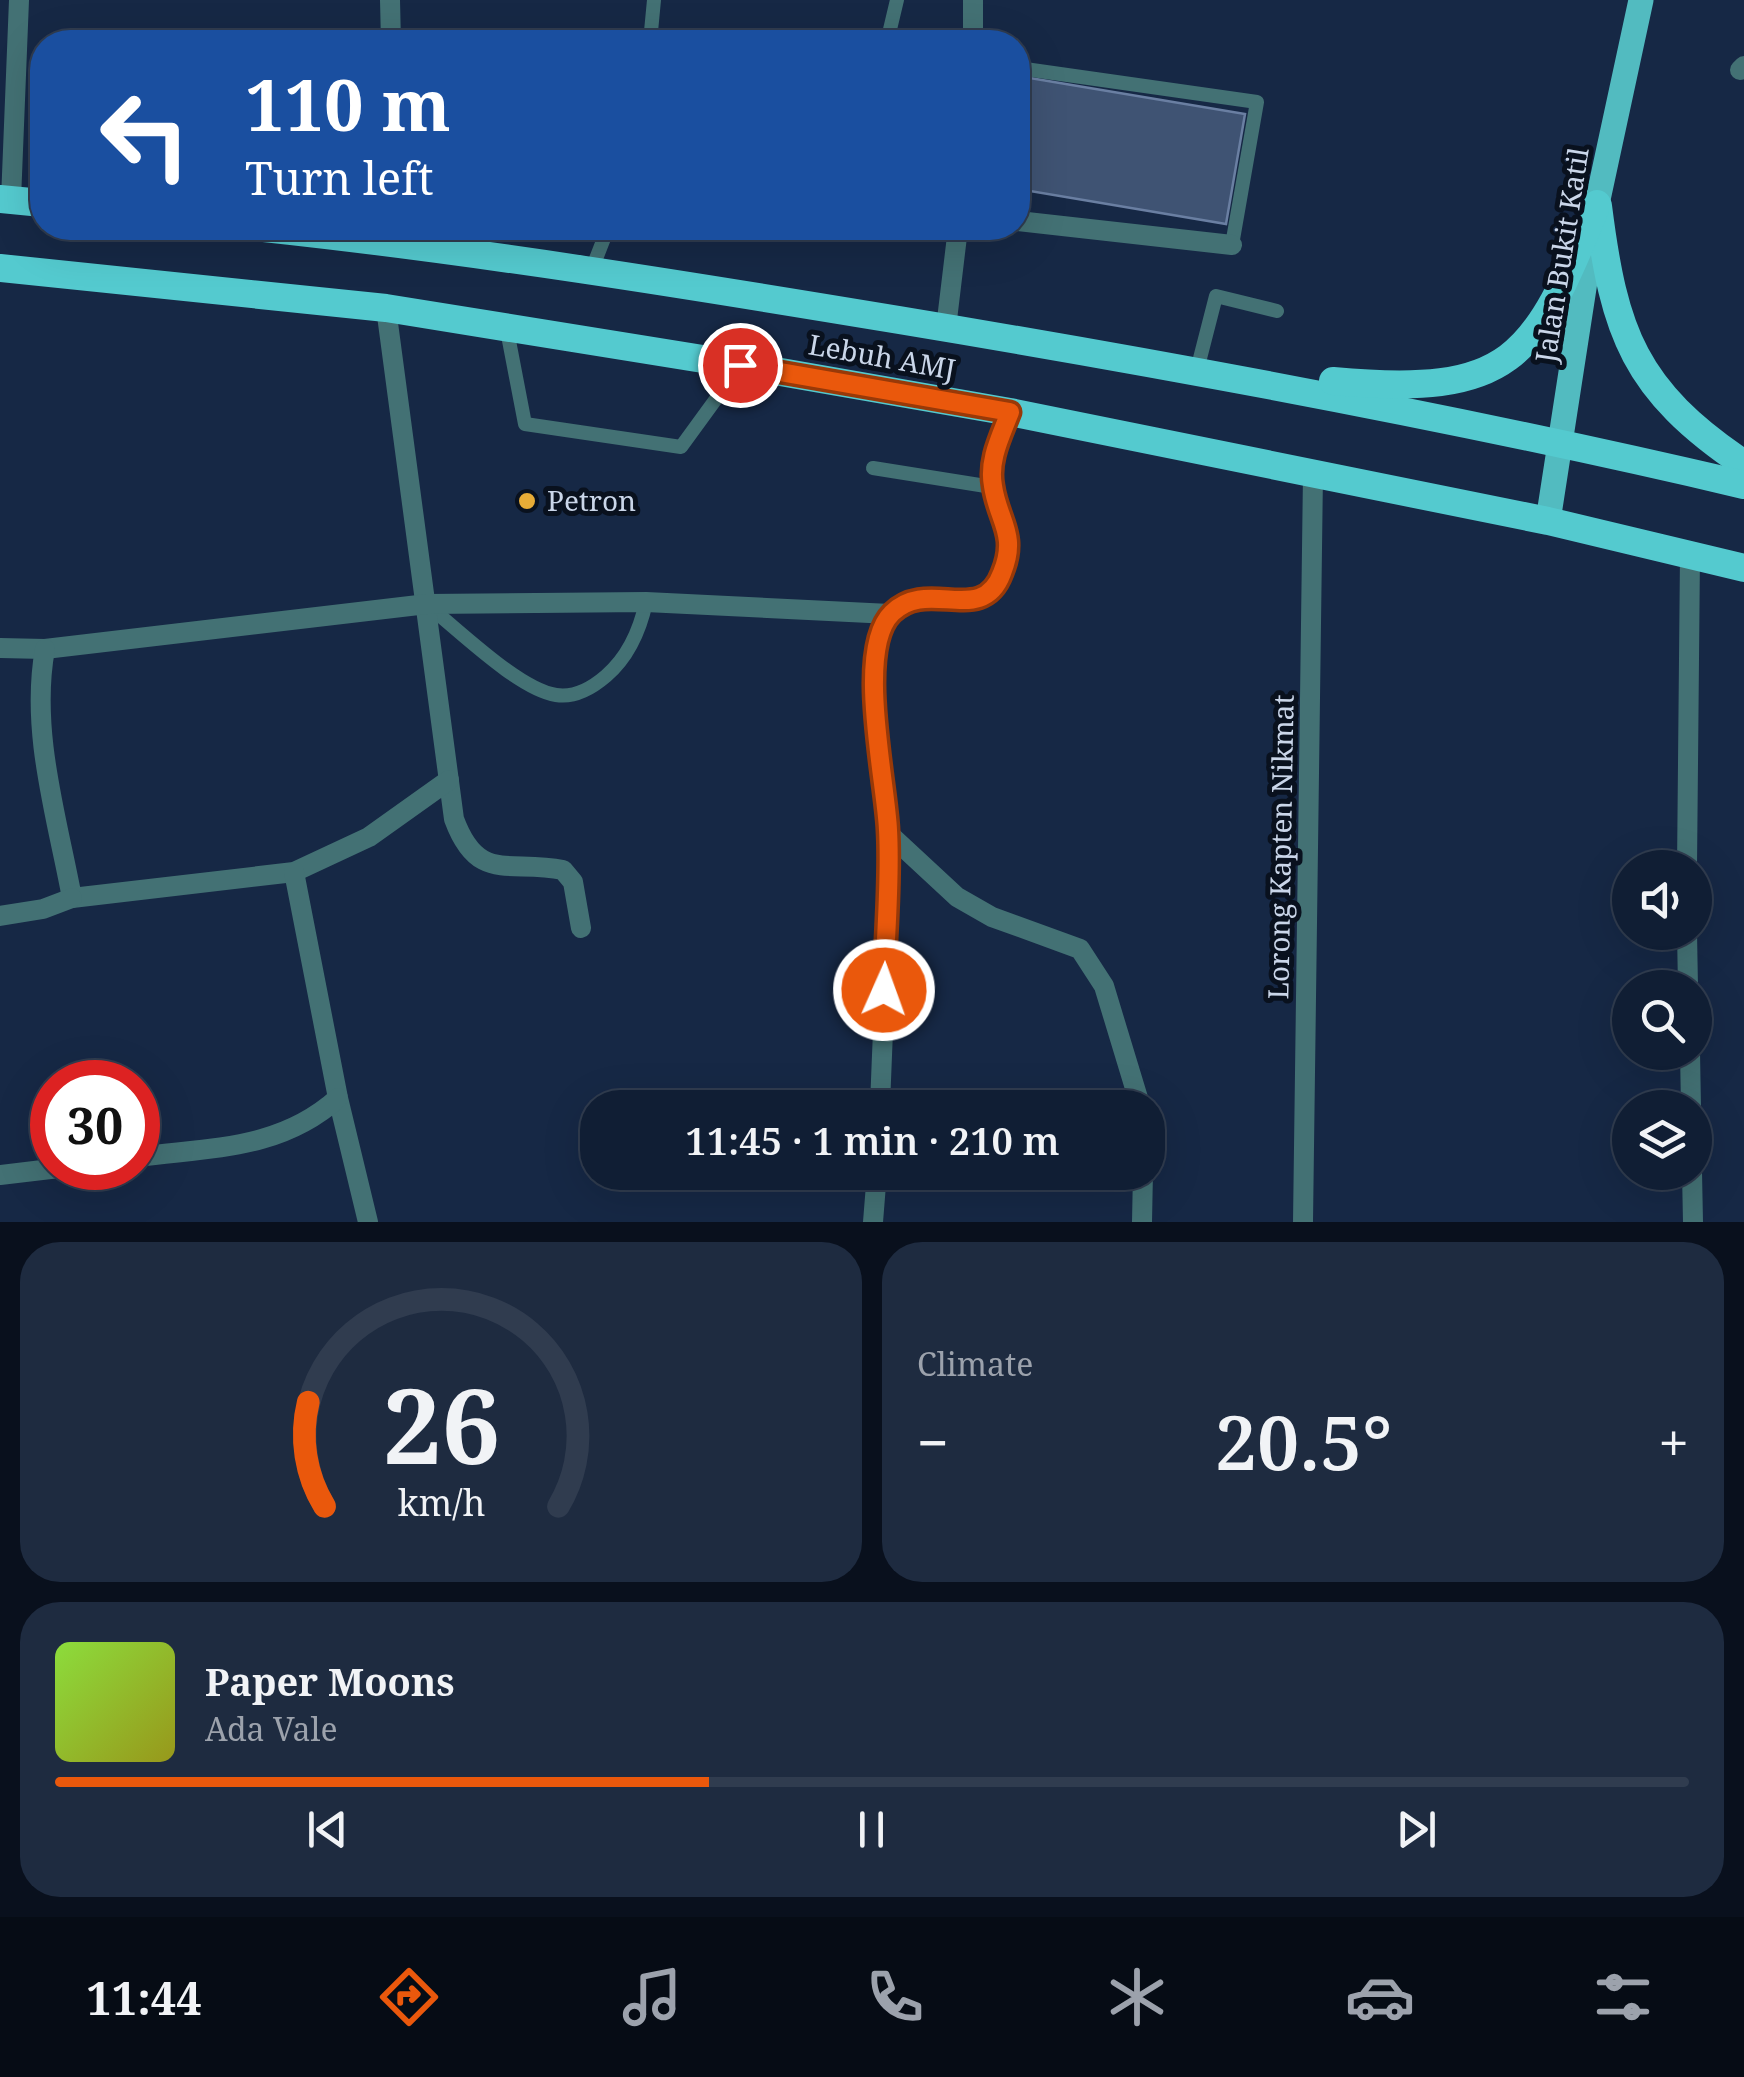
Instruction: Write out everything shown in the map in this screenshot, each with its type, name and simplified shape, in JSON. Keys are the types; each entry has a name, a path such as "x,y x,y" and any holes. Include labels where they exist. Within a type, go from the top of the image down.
{"highway":[{"path":"1197,370 1401,387 1479,374 1516,354 1547,317 1598,204"},
{"path":"1598,204 1607,277 1621,330 1668,406 1744,464"},
{"name":"Lebuh AMJ","path":"427,240 1197,370 1564,442 1744,484"},
{"name":"Lebuh AMJ","path":"0,268 386,308 740,365 1010,412 1548,521 1744,568"}],"main road":[{"name":"Jalan Bukit Katil","path":"1548,521 1564,442 1598,204 1641,0"}],"street":[{"path":"6,199 19,0"},
{"path":"390,0 391,30"},
{"path":"973,0 973,30"},
{"path":"1030,222 1232,245"},
{"path":"946,328 957,240"},
{"path":"386,308 454,818 462,841 474,856 499,868 563,870 573,882 582,928"},
{"path":"881,1090 888,832 875,673 879,640 890,614 911,600 937,595 957,603 986,597 1002,576 1010,542 992,486 994,456 1010,412"},
{"name":"Lorong Kapten Nikmat","path":"1304,1222 1313,474"},
{"path":"1687,850 1690,555"},
{"path":"0,648 45,649 427,604 646,602 890,614"},
{"path":"45,649 39,680 44,749 72,898"},
{"path":"0,916 43,909 72,898 294,872 369,837 449,780"},
{"path":"888,832 958,897 992,917 1080,949 1104,986 1136,1090"},
{"path":"294,872 338,1098 368,1222"},
{"path":"160,1154 286,1134 312,1121 338,1098"},
{"path":"0,1175 30,1171"},
{"path":"873,1222 876,1190"},
{"path":"1142,1222 1143,1190"},
{"path":"1693,1190 1694,1222"}],"lane":[{"path":"651,30 654,0"},
{"path":"890,30 897,0"},
{"path":"1030,70 1257,102 1232,245"},
{"path":"592,269 603,240"},
{"path":"1197,370 1216,296 1277,311"},
{"path":"506,325 525,424 681,446 740,365"},
{"path":"874,468 992,486"},
{"path":"427,604 522,678 555,695 572,695 610,673 636,637 646,602"}],"building":[{"path":"1030,78 1245,114 1226,224 1030,191"}],"place":[{"name":"Petron","path":"527,501"}],"route":[{"path":"740,365 1010,412 994,456 992,486 1010,542 1002,576 986,597 957,603 937,595 911,600 890,614 879,640 876,706 888,832 884,990"}]}
